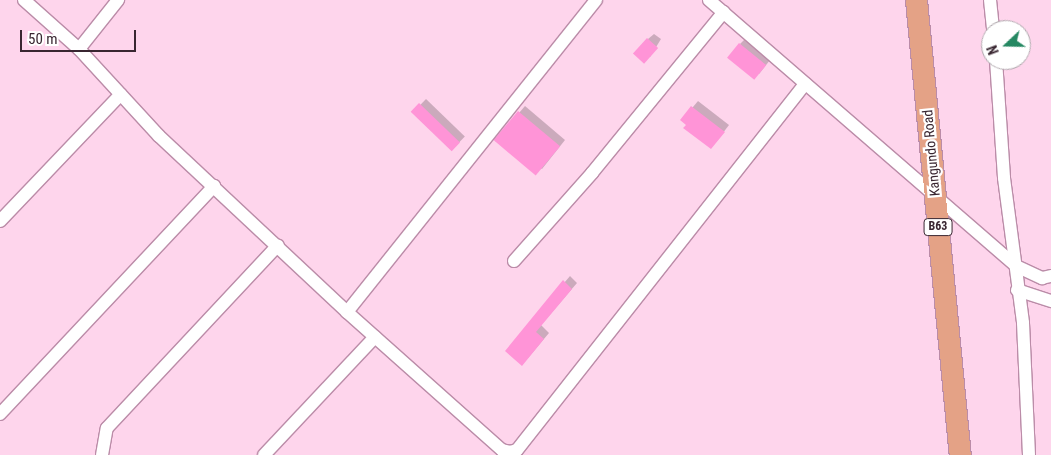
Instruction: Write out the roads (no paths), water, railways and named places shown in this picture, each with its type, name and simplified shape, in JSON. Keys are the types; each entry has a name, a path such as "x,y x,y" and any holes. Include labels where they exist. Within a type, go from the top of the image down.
{"highway":[{"name":"Kangundo Road","path":"916,0 960,455"}],"street":[{"path":"24,0 79,49 159,136 278,245 347,312 502,450 512,454 805,84"},
{"path":"79,49 118,0"},
{"path":"347,312 596,0"},
{"path":"709,0 1016,266 1042,278 1051,276"},
{"path":"990,0 992,20"},
{"path":"514,261 592,173 724,12"},
{"path":"997,70 1004,178 1016,266 1017,290 1023,322 1029,455"},
{"path":"0,221 121,94"},
{"path":"0,414 214,186"},
{"path":"102,455 107,428 278,245"},
{"path":"1017,290 1051,301"},
{"path":"264,455 375,337"}]}
